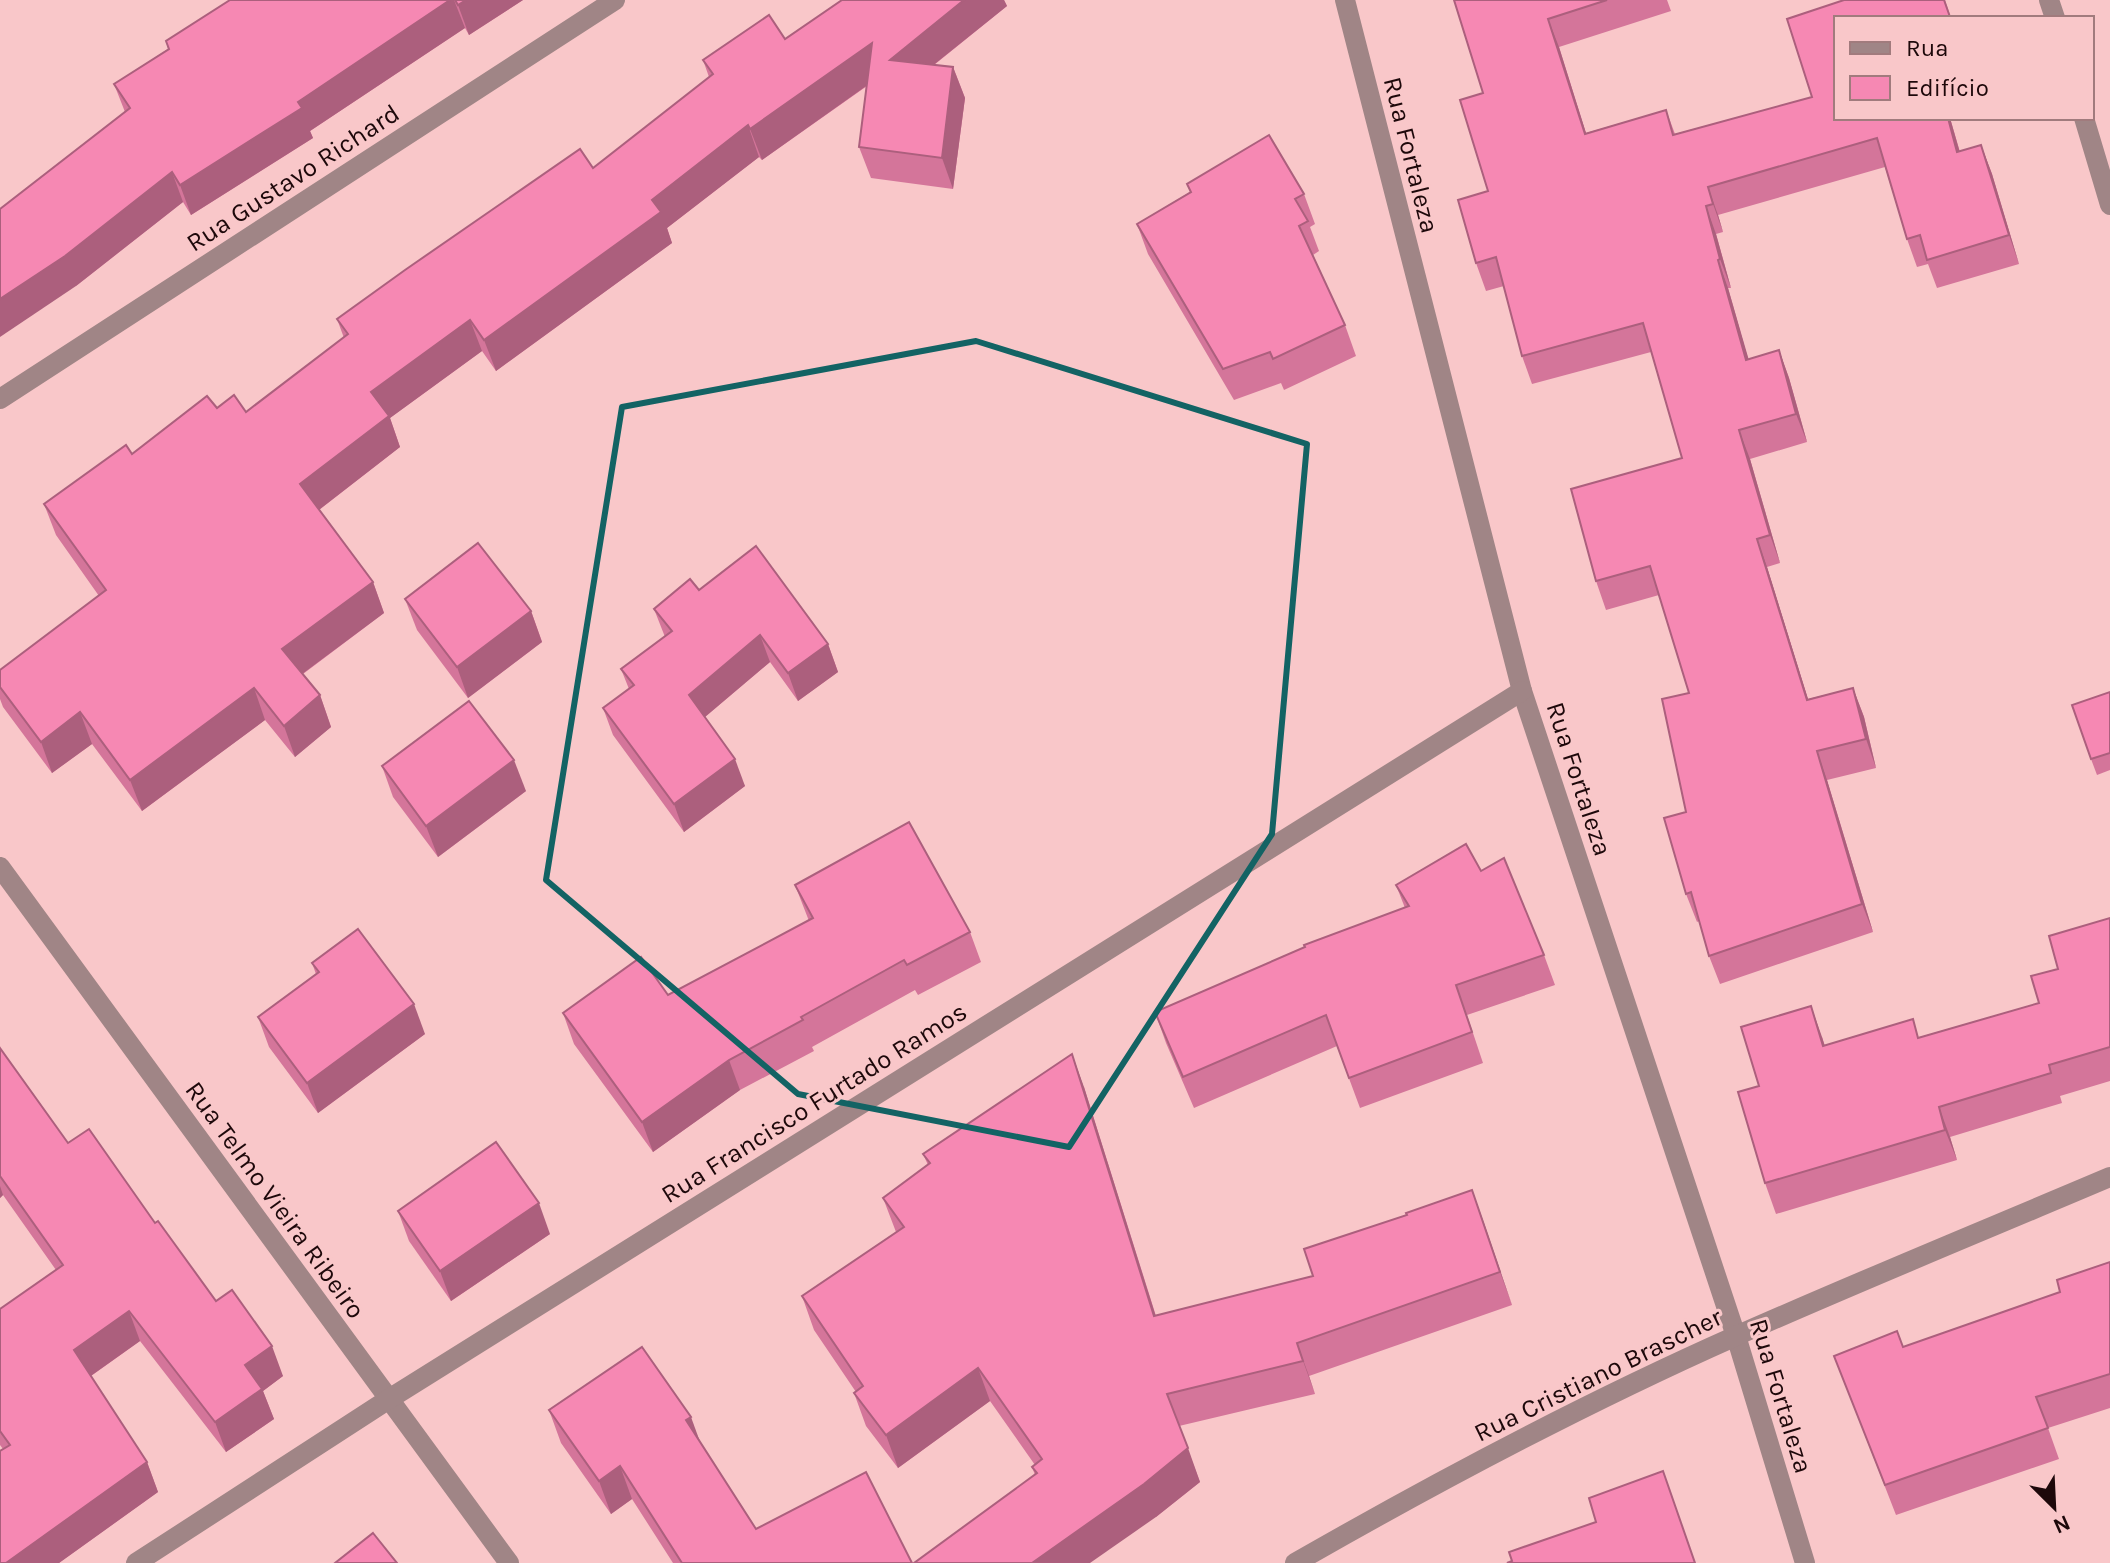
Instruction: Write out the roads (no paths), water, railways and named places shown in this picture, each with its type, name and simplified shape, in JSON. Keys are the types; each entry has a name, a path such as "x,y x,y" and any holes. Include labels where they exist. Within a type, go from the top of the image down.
{"street":[{"name":"Rua Gustavo Richard","path":"0,399 615,0"},
{"name":"Rua Fortaleza","path":"1345,0 1522,691 1736,1336 1805,1563"},
{"path":"2085,120 2110,205"},
{"name":"Rua Francisco Furtado Ramos","path":"136,1563 389,1399 1522,691"},
{"name":"Rua Telmo Vieira Ribeiro","path":"0,867 509,1563"},
{"name":"Rua Cristiano Brascher","path":"1295,1563 1440,1481 1595,1402 1736,1336 2110,1177"}]}
